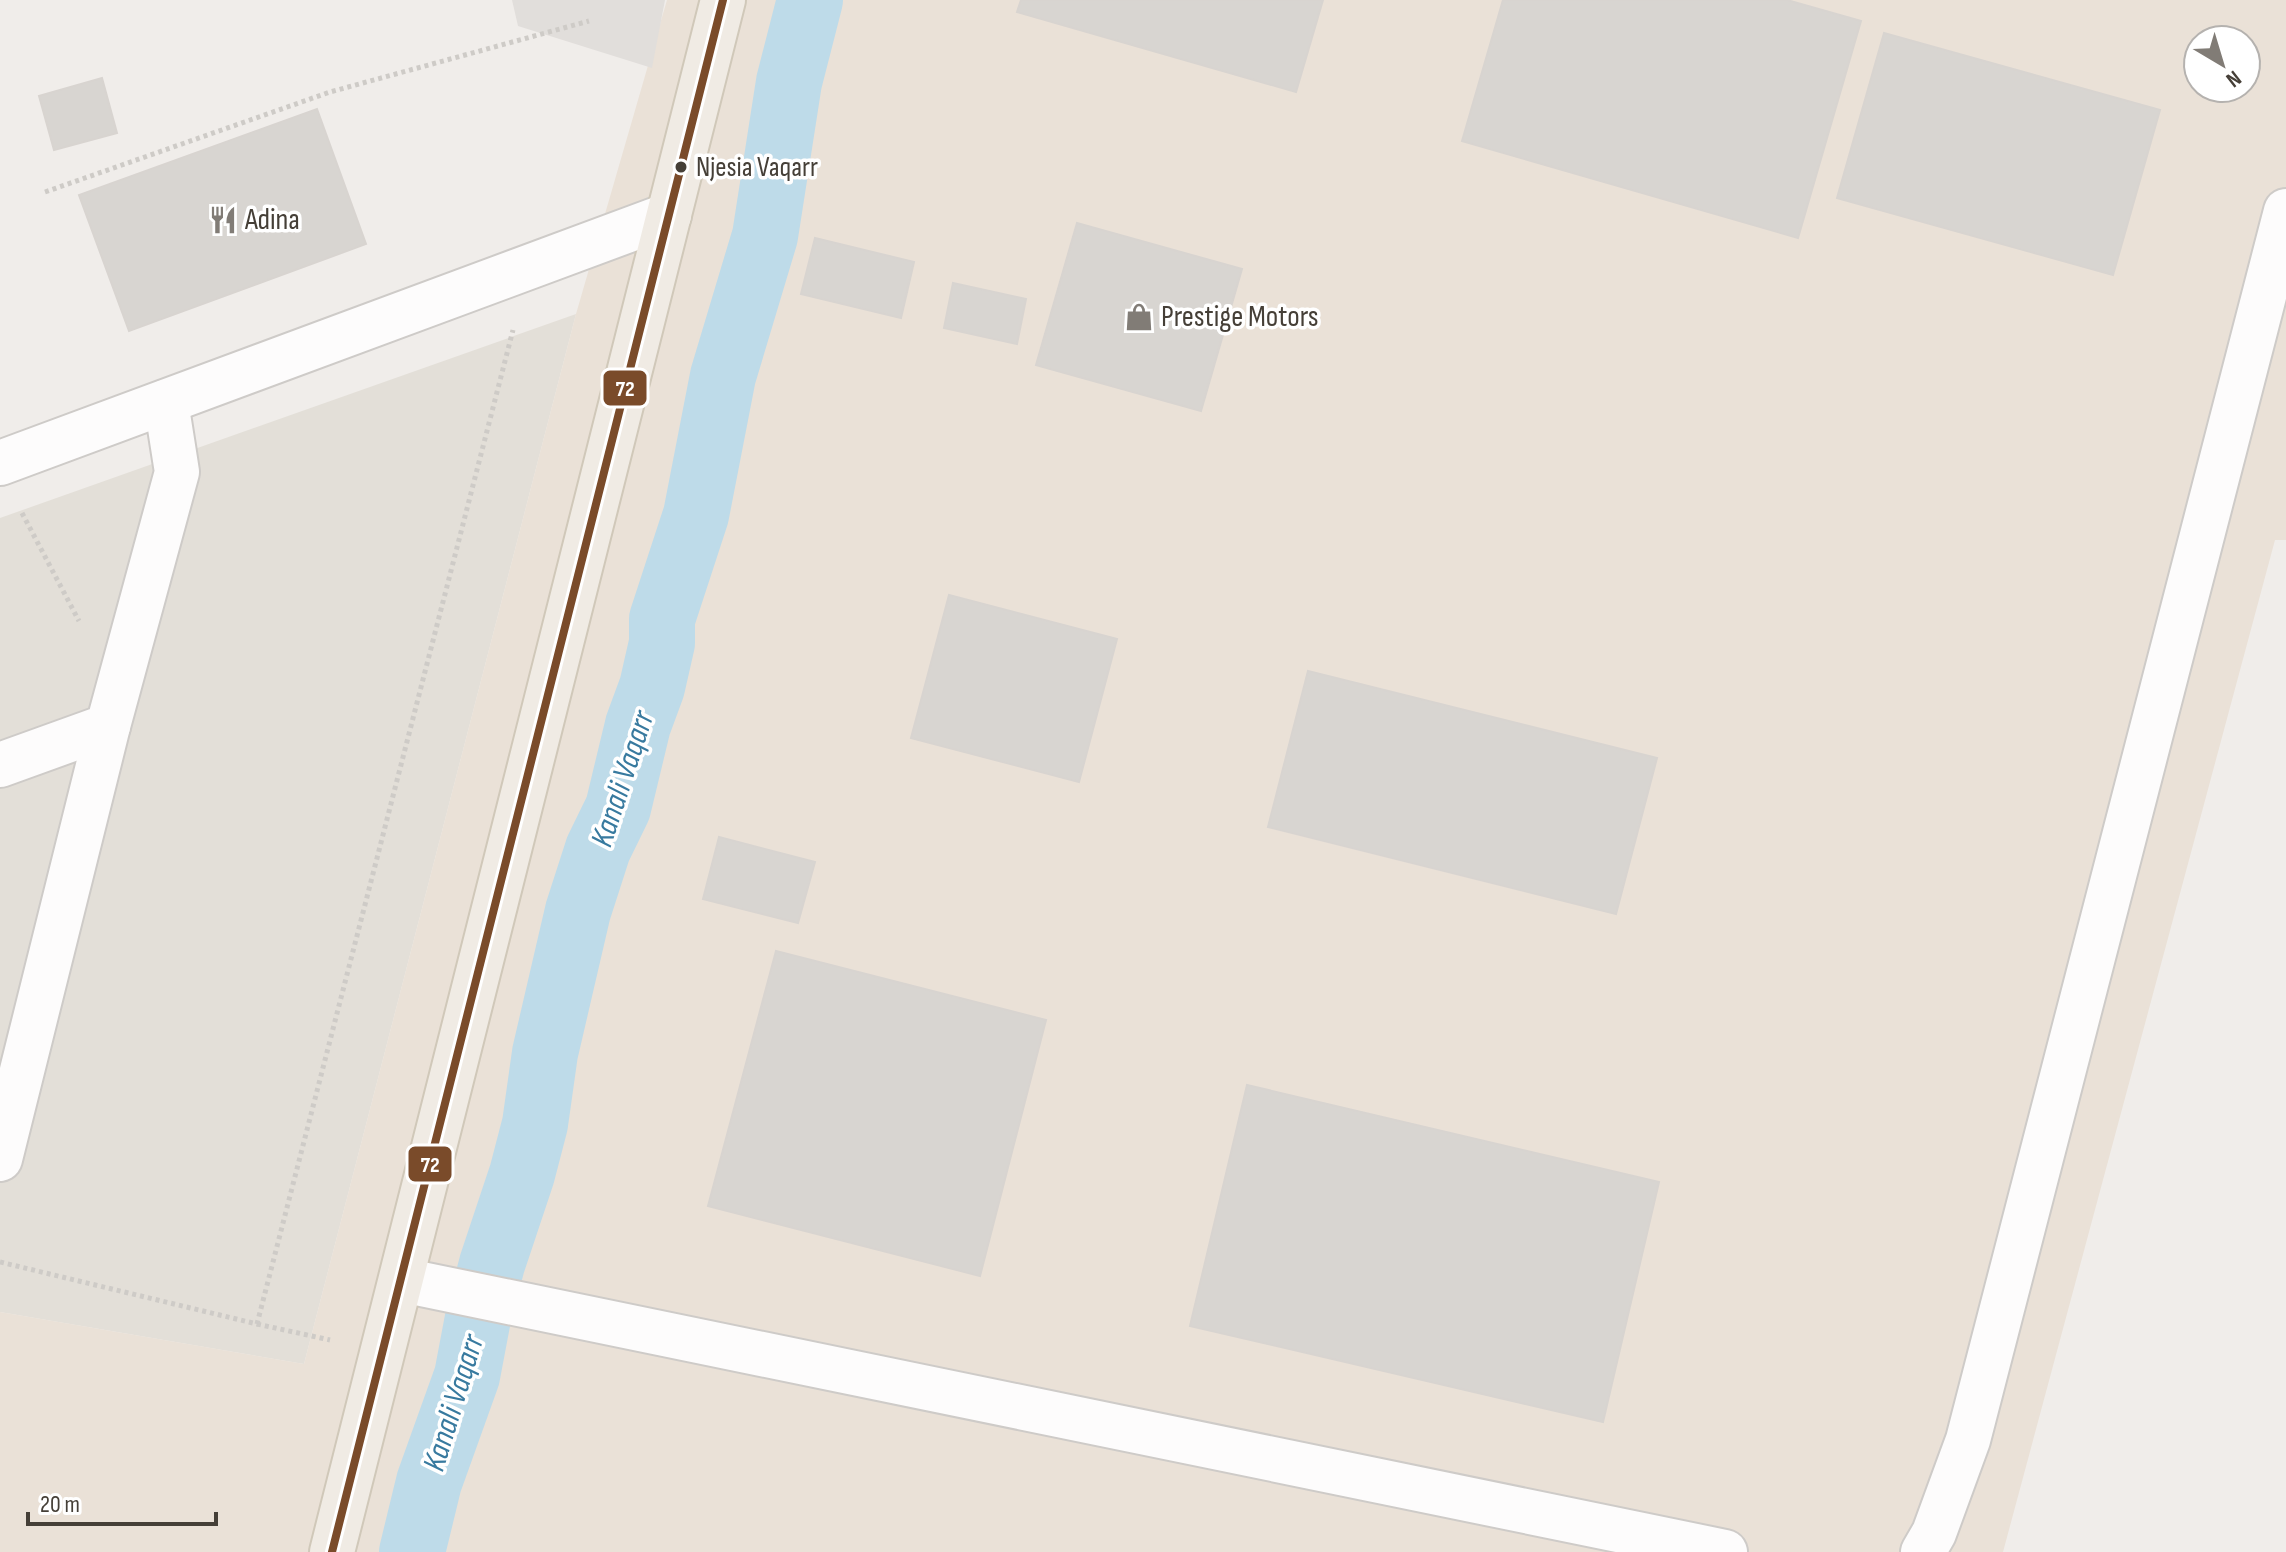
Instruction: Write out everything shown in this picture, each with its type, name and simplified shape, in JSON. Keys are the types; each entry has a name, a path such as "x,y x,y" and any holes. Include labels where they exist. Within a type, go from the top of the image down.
{"main road":[{"path":"332,1552 723,0"}],"street":[{"path":"0,463 669,215"},
{"path":"1923,1552 1934,1533 1968,1440 2284,225"},
{"path":"0,1159 112,712 177,472 166,402"},
{"path":"0,765 112,712"},
{"path":"402,1280 1725,1552"}],"path":[{"path":"45,192 330,92 589,21"},
{"path":"257,1324 529,267"},
{"path":"22,512 112,712"},
{"path":"0,1262 313,1336"}],"shaded area":[{"path":"512,0 665,0 652,68 518,26"},
{"path":"667,0 2286,0 2286,540 2275,540 2003,1552 0,1552 0,1312 304,1364 576,314"},
{"path":"576,314 304,1364 0,1312 0,518"}],"building":[{"path":"1021,0 1323,0 1296,92 1017,12"},
{"path":"1503,0 1787,0 1861,21 1798,238 1462,141"},
{"path":"1884,33 2160,110 2113,275 1837,198"},
{"path":"102,78 117,133 54,150 39,96"},
{"name":"Adina","path":"317,109 366,244 129,331 79,195"},
{"name":"Prestige Motors","path":"1077,223 1242,269 1201,411 1036,365"},
{"path":"815,238 914,262 901,318 801,294"},
{"path":"953,283 1026,299 1017,344 944,328"},
{"path":"949,595 1117,639 1079,782 911,738"},
{"path":"1308,671 1657,758 1616,914 1268,827"},
{"path":"719,837 815,862 798,923 703,899"},
{"path":"776,951 1046,1020 980,1276 708,1206"},
{"path":"1247,1085 1659,1182 1603,1422 1190,1326"}],"waterway":[{"name":"Kanali Vaqarr","path":"412,1552 429,1482 467,1376 492,1264 535,1124 545,1053 578,911 598,849 618,808 638,725 652,687 662,643 662,619 696,515 723,376 765,236 789,82 810,0"}],"transit line":[{"name":"72","path":"332,1552 723,0"}],"place":[{"name":"Njesia Vaqarr","path":"681,167"},
{"name":"Adina","path":"223,220"},
{"name":"Prestige Motors","path":"1139,317"}]}
